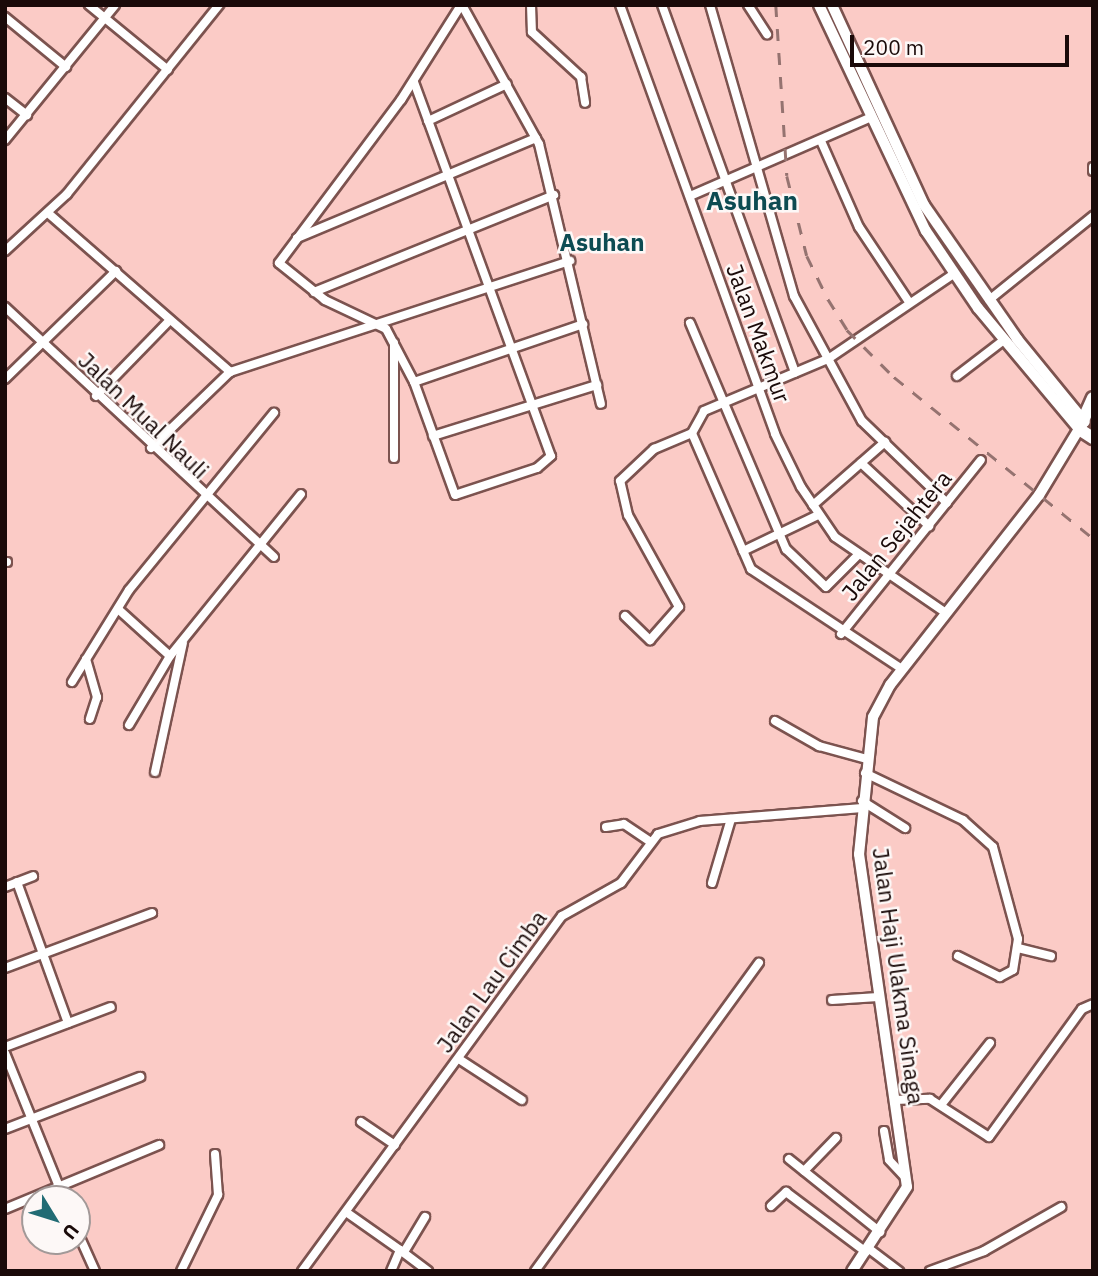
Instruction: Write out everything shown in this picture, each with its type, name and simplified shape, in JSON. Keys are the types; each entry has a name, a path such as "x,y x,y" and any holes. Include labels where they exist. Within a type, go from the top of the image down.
{"highway":[{"path":"1086,431 1093,398"}],"main road":[{"path":"819,5 872,117 881,142 955,273 1004,340 1086,431"},
{"path":"832,5 922,211 1086,431"},
{"path":"881,142 891,136"},
{"name":"Jalan Haji Ulakma Sinaga","path":"852,1271 902,1198 906,1178 859,854 865,773 877,704 1086,431"}],"street":[{"path":"89,5 167,70"},
{"path":"5,140 116,5"},
{"path":"5,251 48,213 219,5"},
{"path":"414,82 533,403 550,460 455,495 414,382 382,326 314,292 281,268 294,239 414,82 461,5 536,138 554,195 601,404"},
{"path":"531,5 532,32 581,76 585,103"},
{"name":"Jalan Makmur","path":"620,5 758,387 813,505 818,514 858,555 891,573 946,613"},
{"path":"662,5 795,373"},
{"path":"710,5 794,296 862,421 947,502"},
{"path":"748,5 767,34"},
{"path":"5,17 66,67"},
{"path":"428,121 507,84"},
{"path":"5,98 27,115"},
{"path":"690,196 725,184 872,117"},
{"path":"294,239 447,170 536,138"},
{"path":"821,141 859,227 909,302"},
{"path":"314,292 467,226 554,195"},
{"path":"48,213 230,372"},
{"path":"989,300 1093,216"},
{"path":"151,448 230,372 382,326 570,261"},
{"path":"5,379 116,271"},
{"path":"902,669 841,634 770,586 743,551 692,433 699,415 758,387 828,359 955,273"},
{"name":"Jalan Mual Nauli","path":"5,307 203,498 274,557"},
{"path":"96,396 170,320"},
{"path":"690,323 722,403 794,559 826,587 858,555"},
{"path":"414,382 512,345 583,324"},
{"path":"957,376 1004,340"},
{"path":"394,343 394,458"},
{"path":"433,436 597,385"},
{"path":"72,682 118,609 203,498 274,413"},
{"path":"625,616 650,640 678,604 628,514 620,481 654,449 692,433"},
{"path":"813,505 885,442"},
{"name":"Jalan Sejahtera","path":"841,634 981,460"},
{"path":"861,463 929,526"},
{"path":"129,725 170,656 301,494"},
{"path":"743,551 818,514"},
{"path":"118,609 170,656"},
{"path":"155,772 183,643"},
{"path":"86,659 97,697 90,719"},
{"path":"775,721 819,746 867,758"},
{"path":"865,773 989,839 1018,948 1006,978 958,957"},
{"path":"862,804 905,828"},
{"name":"Jalan Lau Cimba","path":"307,1269 562,916 621,883 651,842 668,827 862,804"},
{"path":"712,883 731,819"},
{"path":"606,827 624,824 651,842"},
{"path":"5,887 33,876"},
{"path":"17,883 68,1023"},
{"path":"5,968 152,913"},
{"path":"1018,948 1051,956"},
{"path":"535,1271 759,963"},
{"path":"832,1000 878,997"},
{"path":"894,1100 925,1098 990,1136 1082,1009 1093,1004"},
{"path":"5,1047 111,1007"},
{"path":"941,1105 990,1043"},
{"path":"5,1054 58,1185 159,1145"},
{"path":"459,1059 522,1100"},
{"path":"5,1129 140,1077"},
{"path":"361,1122 394,1145"},
{"path":"884,1131 890,1160 906,1178"},
{"path":"804,1171 836,1138"},
{"path":"181,1271 218,1195 215,1154"},
{"path":"789,1159 880,1232"},
{"path":"771,1206 786,1192 898,1271"},
{"path":"5,1209 21,1202"},
{"path":"930,1271 984,1251 1060,1207"},
{"path":"346,1212 428,1271"},
{"path":"391,1271 425,1217"},
{"path":"88,1255 95,1271"}],"railway":[{"path":"776,5 787,176 807,256 828,299 847,330 894,377 1093,538"}],"district":[{"name":"Asuhan","path":"752,201"},
{"name":"Asuhan","path":"602,243"}]}
